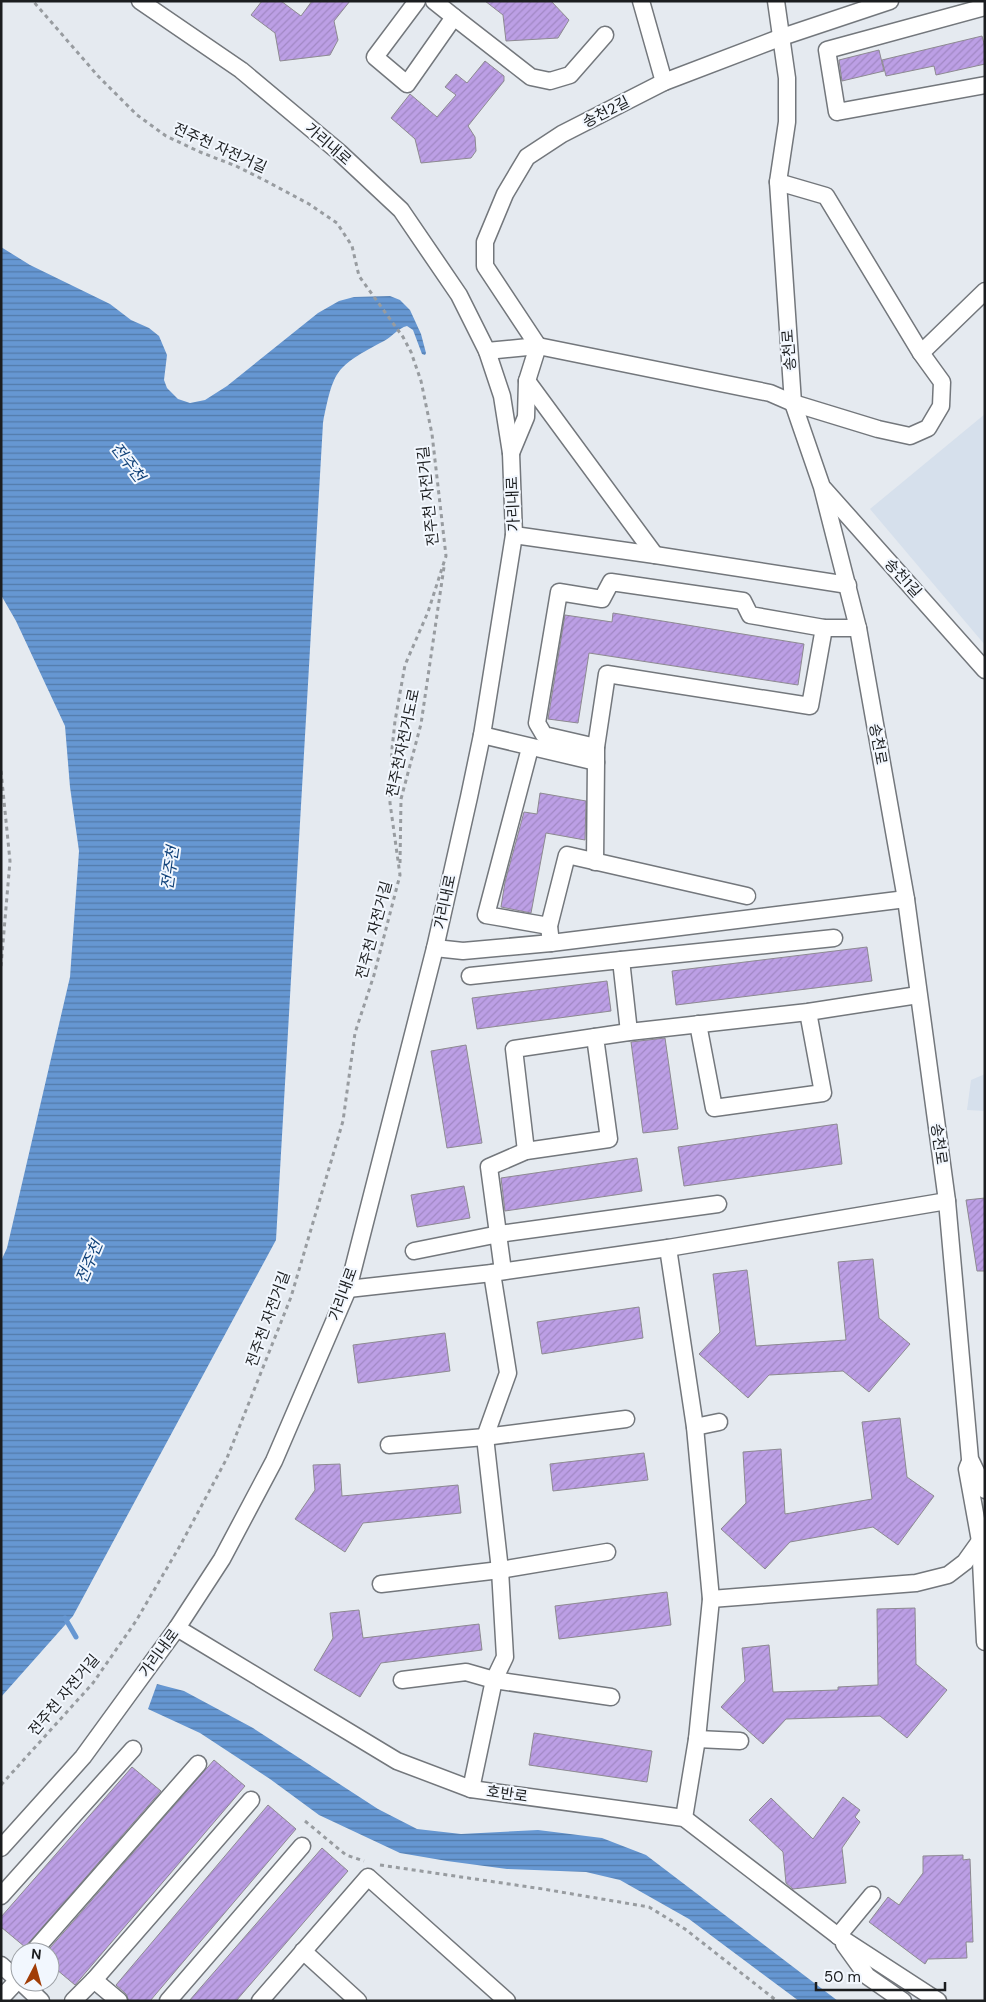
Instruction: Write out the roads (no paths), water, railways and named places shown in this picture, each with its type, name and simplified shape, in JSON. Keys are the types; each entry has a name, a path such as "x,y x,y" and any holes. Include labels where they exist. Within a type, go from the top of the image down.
{"street":[{"name":"가리내로","path":"1,1848 83,1757 177,1628 222,1558 274,1461 348,1288 435,948 482,735 514,535 510,453 502,396 487,350 459,295 401,210 339,152 241,70 140,1"},
{"path":"417,1 376,57 407,84 454,17"},
{"path":"434,1 531,76 550,80 570,75 605,35"},
{"path":"641,1 664,82"},
{"name":"송천로","path":"776,1 787,78 786,122 778,182 793,403 822,487 858,628 906,899 947,1201 970,1459 985,1490"},
{"name":"송천2길","path":"538,346 485,266 485,242 505,194 527,157 562,134 664,82 782,37 890,1"},
{"path":"985,7 827,50 837,112 985,85"},
{"path":"487,350 538,346 770,393 793,403 878,429 910,436 928,428 941,406 942,382 921,353 826,196 778,182"},
{"path":"921,353 985,291"},
{"path":"510,453 526,417 527,381 538,346"},
{"path":"527,381 655,555"},
{"name":"송천1길","path":"822,487 985,670"},
{"path":"514,535 848,585"},
{"path":"596,754 544,736 537,723 559,592 602,599 611,582 743,601 750,615 824,628 858,628"},
{"path":"595,862 596,754 607,674 810,706 824,628"},
{"path":"482,735 530,748 596,754"},
{"path":"530,748 486,915 549,926"},
{"path":"551,943 549,926 566,855 747,896"},
{"path":"435,948 463,951 551,943 906,899"},
{"path":"470,976 834,938"},
{"path":"621,960 629,1032"},
{"path":"526,1151 514,1049 629,1032 808,1012 918,995"},
{"path":"698,1024 714,1108 823,1093 808,1012"},
{"path":"471,1788 494,1680 505,1657 500,1570 485,1437 508,1373 498,1272 499,1234 489,1168 526,1151 609,1139 595,1037"},
{"path":"348,1288 498,1272 668,1248 947,1201"},
{"path":"414,1250 499,1234 718,1204"},
{"path":"668,1248 695,1428 711,1599 697,1739 684,1818"},
{"path":"389,1446 485,1437 626,1419"},
{"path":"695,1428 719,1422"},
{"path":"970,1459 967,1469 980,1541 985,1642"},
{"path":"711,1599 916,1583 948,1575 965,1562 980,1541"},
{"path":"381,1584 500,1570 607,1552"},
{"name":"호반로","path":"177,1628 397,1761 471,1788 684,1818 838,1936 938,2001"},
{"path":"402,1680 466,1672 494,1680 611,1697"},
{"path":"697,1739 740,1740"},
{"path":"1,1896 132,1749"},
{"path":"43,1942 198,1764"},
{"path":"73,2001 94,1980 251,1800"},
{"path":"168,2001 302,1846"},
{"path":"260,2001 368,1877 507,2001"},
{"path":"838,1936 872,1895"},
{"name":"호반로","path":"838,1936 867,1976 903,2001"},
{"path":"303,1951 358,2001"},
{"path":"94,1980 119,2001"},
{"path":"1,1998 10,1984"}],"water":[{"name":"전주천","path":"1,247 30,265 110,304 131,320 149,328 159,336 167,355 164,380 167,388 178,399 190,403 205,400 227,386 318,313 339,301 354,297 390,296 400,300 410,310 421,334 426,353 425,355 422,354 413,330 407,326 355,357 346,364 334,380 323,423 276,1240 73,1616 1,1697 1,1261 7,1248 70,977 79,851 70,787 65,726 16,621 1,595"},
{"path":"157,1684 184,1691 253,1728 378,1809 417,1829 461,1834 538,1830 602,1838 646,1855 838,2001 799,2001 689,1919 620,1880 586,1872 507,1869 400,1853 319,1815 270,1779 200,1733 148,1709"}],"waterway":[{"path":"65,1618 76,1637"}]}
